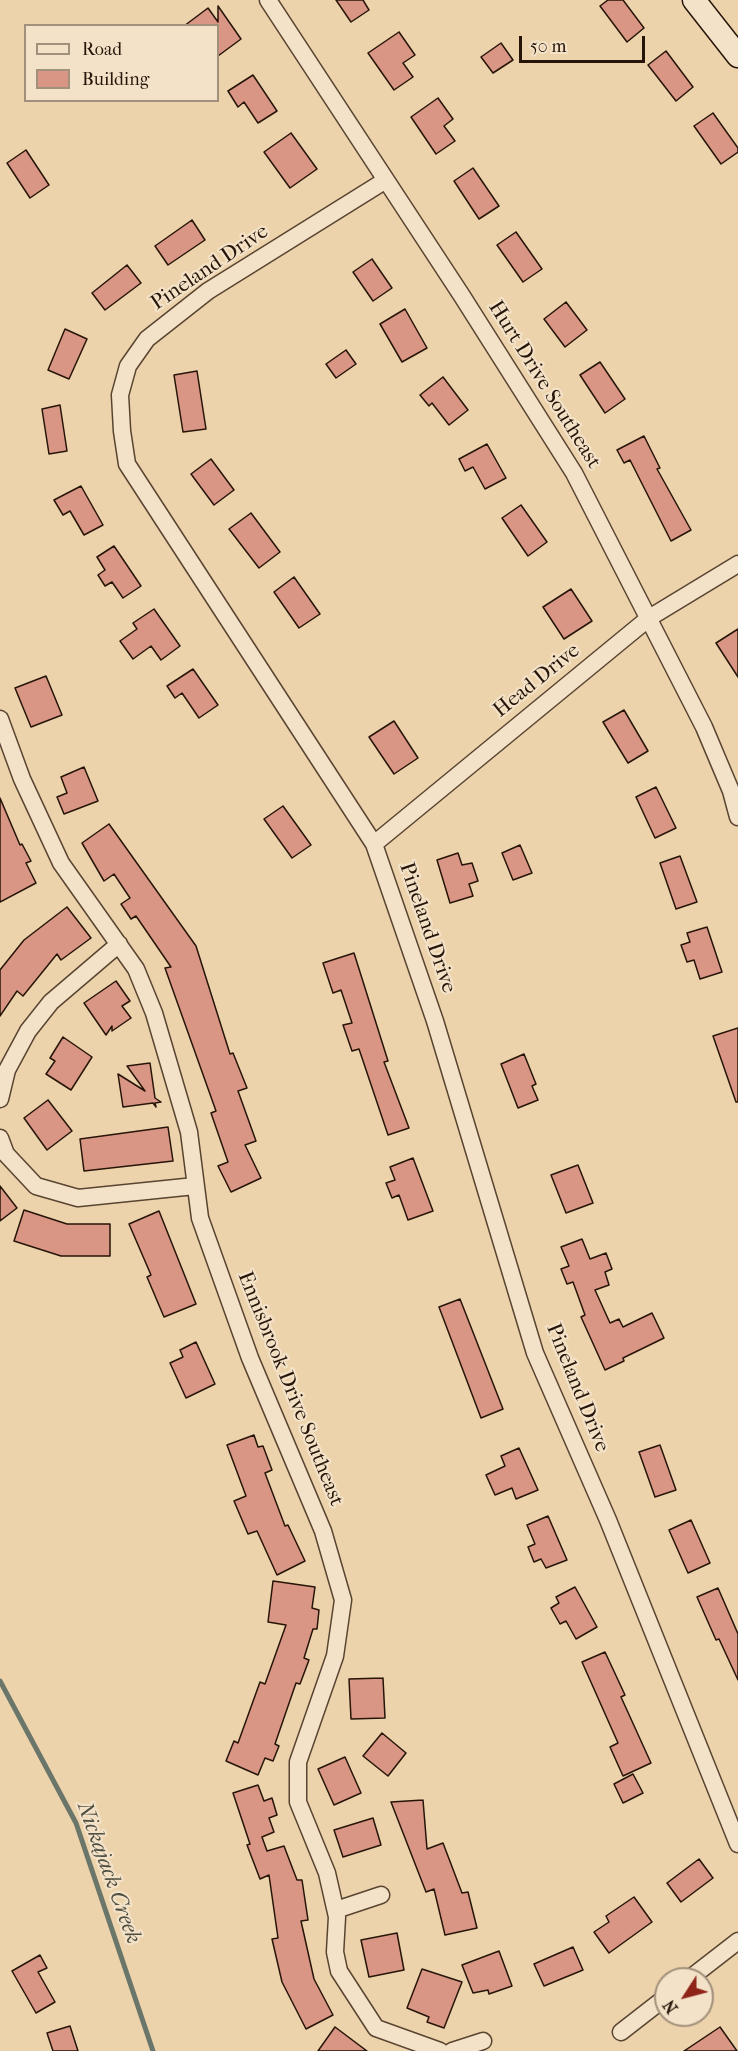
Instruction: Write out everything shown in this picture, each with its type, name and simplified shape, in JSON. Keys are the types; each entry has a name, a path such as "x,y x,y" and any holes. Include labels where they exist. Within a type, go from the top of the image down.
{"street":[{"name":"Hurt Drive Southeast","path":"268,0 574,473 704,727 731,791 738,817"},
{"path":"693,0 738,56"},
{"name":"Pineland Drive","path":"386,180 208,291 147,339 129,366 120,395 122,431 128,464 374,844 435,1021 535,1353 608,1520 738,1844"},
{"name":"Head Drive","path":"374,844 649,618 738,564"},
{"name":"Ennisbrook Drive Southeast","path":"0,719 22,779 61,863 136,969 154,1013 189,1132 200,1218 250,1358 323,1531 343,1600 335,1656 298,1762 298,1802 327,1873 336,1910 335,1952 339,1971 376,2028 440,2051"},
{"path":"0,1099 7,1070 39,1017 51,1002 119,944"},
{"path":"0,1137 6,1154 36,1186 78,1198 195,1186"},
{"path":"336,1910 381,1895"},
{"path":"704,1967 738,1941"},
{"path":"621,2032 654,2006"},
{"path":"452,2051 483,2041"}],"building":[{"path":"336,0 363,0 369,10 351,22"},
{"path":"608,0 623,0 644,28 627,42 600,6"},
{"path":"218,6 241,39 219,55 219,24 187,24 208,8 218,22"},
{"path":"399,32 415,55 403,63 413,77 394,90 368,53"},
{"path":"501,43 513,60 493,73 481,57"},
{"path":"666,51 693,87 676,101 648,65"},
{"path":"253,75 277,111 258,123 244,102 238,107 228,91"},
{"path":"438,98 453,119 444,126 455,141 436,154 411,117"},
{"path":"713,113 738,148 738,152 721,164 694,126"},
{"path":"291,133 317,169 290,188 264,152"},
{"path":"26,150 49,185 30,198 7,163"},
{"path":"473,168 499,206 479,219 454,181"},
{"path":"192,220 205,240 168,265 155,246"},
{"path":"516,232 542,269 523,282 497,245"},
{"path":"372,259 392,288 373,301 353,272"},
{"path":"127,265 141,283 105,310 92,293"},
{"path":"566,302 587,330 565,347 544,319"},
{"path":"405,309 427,348 402,362 380,324"},
{"path":"65,329 87,339 69,379 48,370"},
{"path":"346,350 356,364 336,378 326,364"},
{"path":"600,362 625,399 605,413 580,375"},
{"path":"197,371 206,429 183,432 174,375"},
{"path":"443,377 468,410 449,425 432,403 429,406 420,395"},
{"path":"60,405 67,451 49,454 42,409"},
{"path":"644,436 660,468 657,469 691,530 671,541 630,460 624,463 617,450"},
{"path":"487,444 506,478 485,489 473,467 465,471 459,459"},
{"path":"211,459 234,490 214,505 191,474"},
{"path":"81,486 103,525 84,535 70,511 63,515 54,500"},
{"path":"521,505 547,542 528,556 502,518"},
{"path":"251,513 280,552 259,568 229,529"},
{"path":"114,546 141,586 123,598 112,582 105,586 98,575 105,570 97,557"},
{"path":"294,577 320,614 299,628 274,592"},
{"path":"571,589 592,621 564,639 543,607"},
{"path":"154,609 180,646 161,660 151,646 133,659 120,641 137,629 133,623"},
{"path":"738,629 738,677 716,643"},
{"path":"193,669 218,705 199,718 182,693 175,698 167,686"},
{"path":"46,676 62,715 31,727 15,688"},
{"path":"624,710 648,751 628,763 603,722"},
{"path":"394,721 418,758 394,774 369,737"},
{"path":"84,767 98,801 64,814 57,797 67,793 61,777"},
{"path":"656,787 676,828 655,838 636,797"},
{"path":"0,798 20,845 22,844 31,861 26,863 36,883 0,902"},
{"path":"283,806 311,845 292,858 264,819"},
{"path":"109,824 196,946 230,1054 233,1053 247,1088 238,1091 256,1141 245,1145 261,1178 231,1192 218,1166 228,1162 211,1113 216,1111 165,968 171,967 136,916 131,919 121,904 130,898 114,874 104,881 82,843"},
{"path":"520,845 532,873 513,880 502,853"},
{"path":"458,853 462,865 472,863 478,881 469,884 473,896 450,903 437,860"},
{"path":"680,856 697,902 676,909 660,863"},
{"path":"67,907 91,938 61,960 57,954 23,996 17,991 0,1016 0,970 24,940"},
{"path":"707,927 722,972 700,979 694,960 687,962 681,945 690,942 687,933"},
{"path":"354,953 388,1061 384,1062 409,1128 388,1135 359,1049 352,1051 343,1025 352,1023 341,990 333,993 323,963"},
{"path":"116,981 130,1001 122,1006 131,1018 112,1031 112,1026 106,1035 84,1003"},
{"path":"738,1028 738,1102 736,1102 713,1036"},
{"path":"63,1037 92,1057 71,1090 46,1074 55,1061 50,1058"},
{"path":"524,1054 536,1084 532,1086 538,1100 518,1108 501,1064"},
{"path":"150,1063 155,1098 161,1102 155,1103 156,1107 153,1103 123,1107 118,1074 145,1091 127,1066"},
{"path":"48,1100 72,1131 47,1150 24,1118"},
{"path":"168,1127 173,1161 84,1171 80,1139"},
{"path":"413,1158 433,1211 408,1220 399,1195 392,1198 386,1183 395,1180 390,1167"},
{"path":"578,1165 593,1203 566,1213 551,1175"},
{"path":"0,1186 17,1208 0,1221"},
{"path":"24,1210 67,1224 110,1224 110,1256 61,1256 14,1241"},
{"path":"159,1211 196,1304 164,1317 147,1277 151,1275 129,1224"},
{"path":"582,1239 590,1259 606,1253 612,1269 605,1272 609,1285 595,1290 610,1323 619,1319 623,1327 652,1313 664,1338 623,1358 624,1361 605,1370 581,1317 585,1315 573,1282 567,1284 561,1269 569,1266 561,1247"},
{"path":"460,1299 503,1409 481,1418 439,1307"},
{"path":"196,1342 215,1384 186,1398 170,1363 183,1357 180,1350"},
{"path":"254,1435 258,1447 263,1446 272,1470 265,1473 285,1526 288,1525 305,1561 277,1575 257,1531 248,1534 234,1501 246,1496 227,1445"},
{"path":"660,1445 676,1490 655,1497 639,1452"},
{"path":"519,1448 538,1490 516,1499 512,1488 495,1495 486,1475 505,1466 501,1456"},
{"path":"548,1516 567,1560 546,1568 541,1559 534,1562 528,1547 535,1544 527,1525"},
{"path":"691,1520 710,1563 688,1573 669,1530"},
{"path":"273,1581 315,1587 312,1608 319,1610 317,1629 313,1629 304,1658 309,1660 300,1684 296,1683 275,1744 279,1746 273,1761 265,1758 258,1775 226,1761 234,1741 238,1743 260,1682 265,1684 286,1625 268,1622"},
{"path":"575,1587 597,1627 576,1639 566,1621 560,1624 551,1608 559,1603 556,1597"},
{"path":"718,1588 738,1634 738,1680 719,1639 716,1640 697,1597"},
{"path":"605,1652 625,1695 621,1697 651,1763 623,1776 610,1747 618,1743 582,1662"},
{"path":"383,1678 385,1718 351,1719 349,1679"},
{"path":"382,1733 406,1753 388,1776 363,1756"},
{"path":"345,1757 361,1793 334,1805 318,1769"},
{"path":"633,1774 643,1793 623,1803 614,1784"},
{"path":"258,1785 264,1801 272,1798 277,1815 269,1818 274,1832 262,1837 267,1851 284,1846 297,1880 302,1880 308,1920 301,1921 314,1979 333,2015 306,2029 282,1982 272,1939 278,1938 269,1875 260,1879 247,1845 250,1844 233,1793"},
{"path":"423,1800 427,1849 443,1843 462,1893 468,1892 477,1928 445,1935 434,1889 426,1892 391,1802"},
{"path":"373,1818 381,1845 343,1857 334,1830"},
{"path":"699,1859 713,1878 681,1902 667,1883"},
{"path":"634,1897 652,1922 609,1953 594,1932 609,1922 606,1916"},
{"path":"397,1933 404,1970 369,1977 361,1940"},
{"path":"573,1947 583,1970 544,1986 534,1964"},
{"path":"499,1951 512,1986 489,1994 488,1990 473,1993 462,1965"},
{"path":"40,1955 47,1968 38,1972 55,2002 36,2013 12,1971"},
{"path":"422,1969 462,1982 444,2028 427,2022 429,2017 407,2008"},
{"path":"70,2026 78,2051 53,2051 47,2033"},
{"path":"335,2027 367,2051 318,2051"},
{"path":"720,2027 737,2051 684,2051"}],"waterway":[{"name":"Nickajack Creek","path":"0,1681 76,1823 153,2051"}]}
